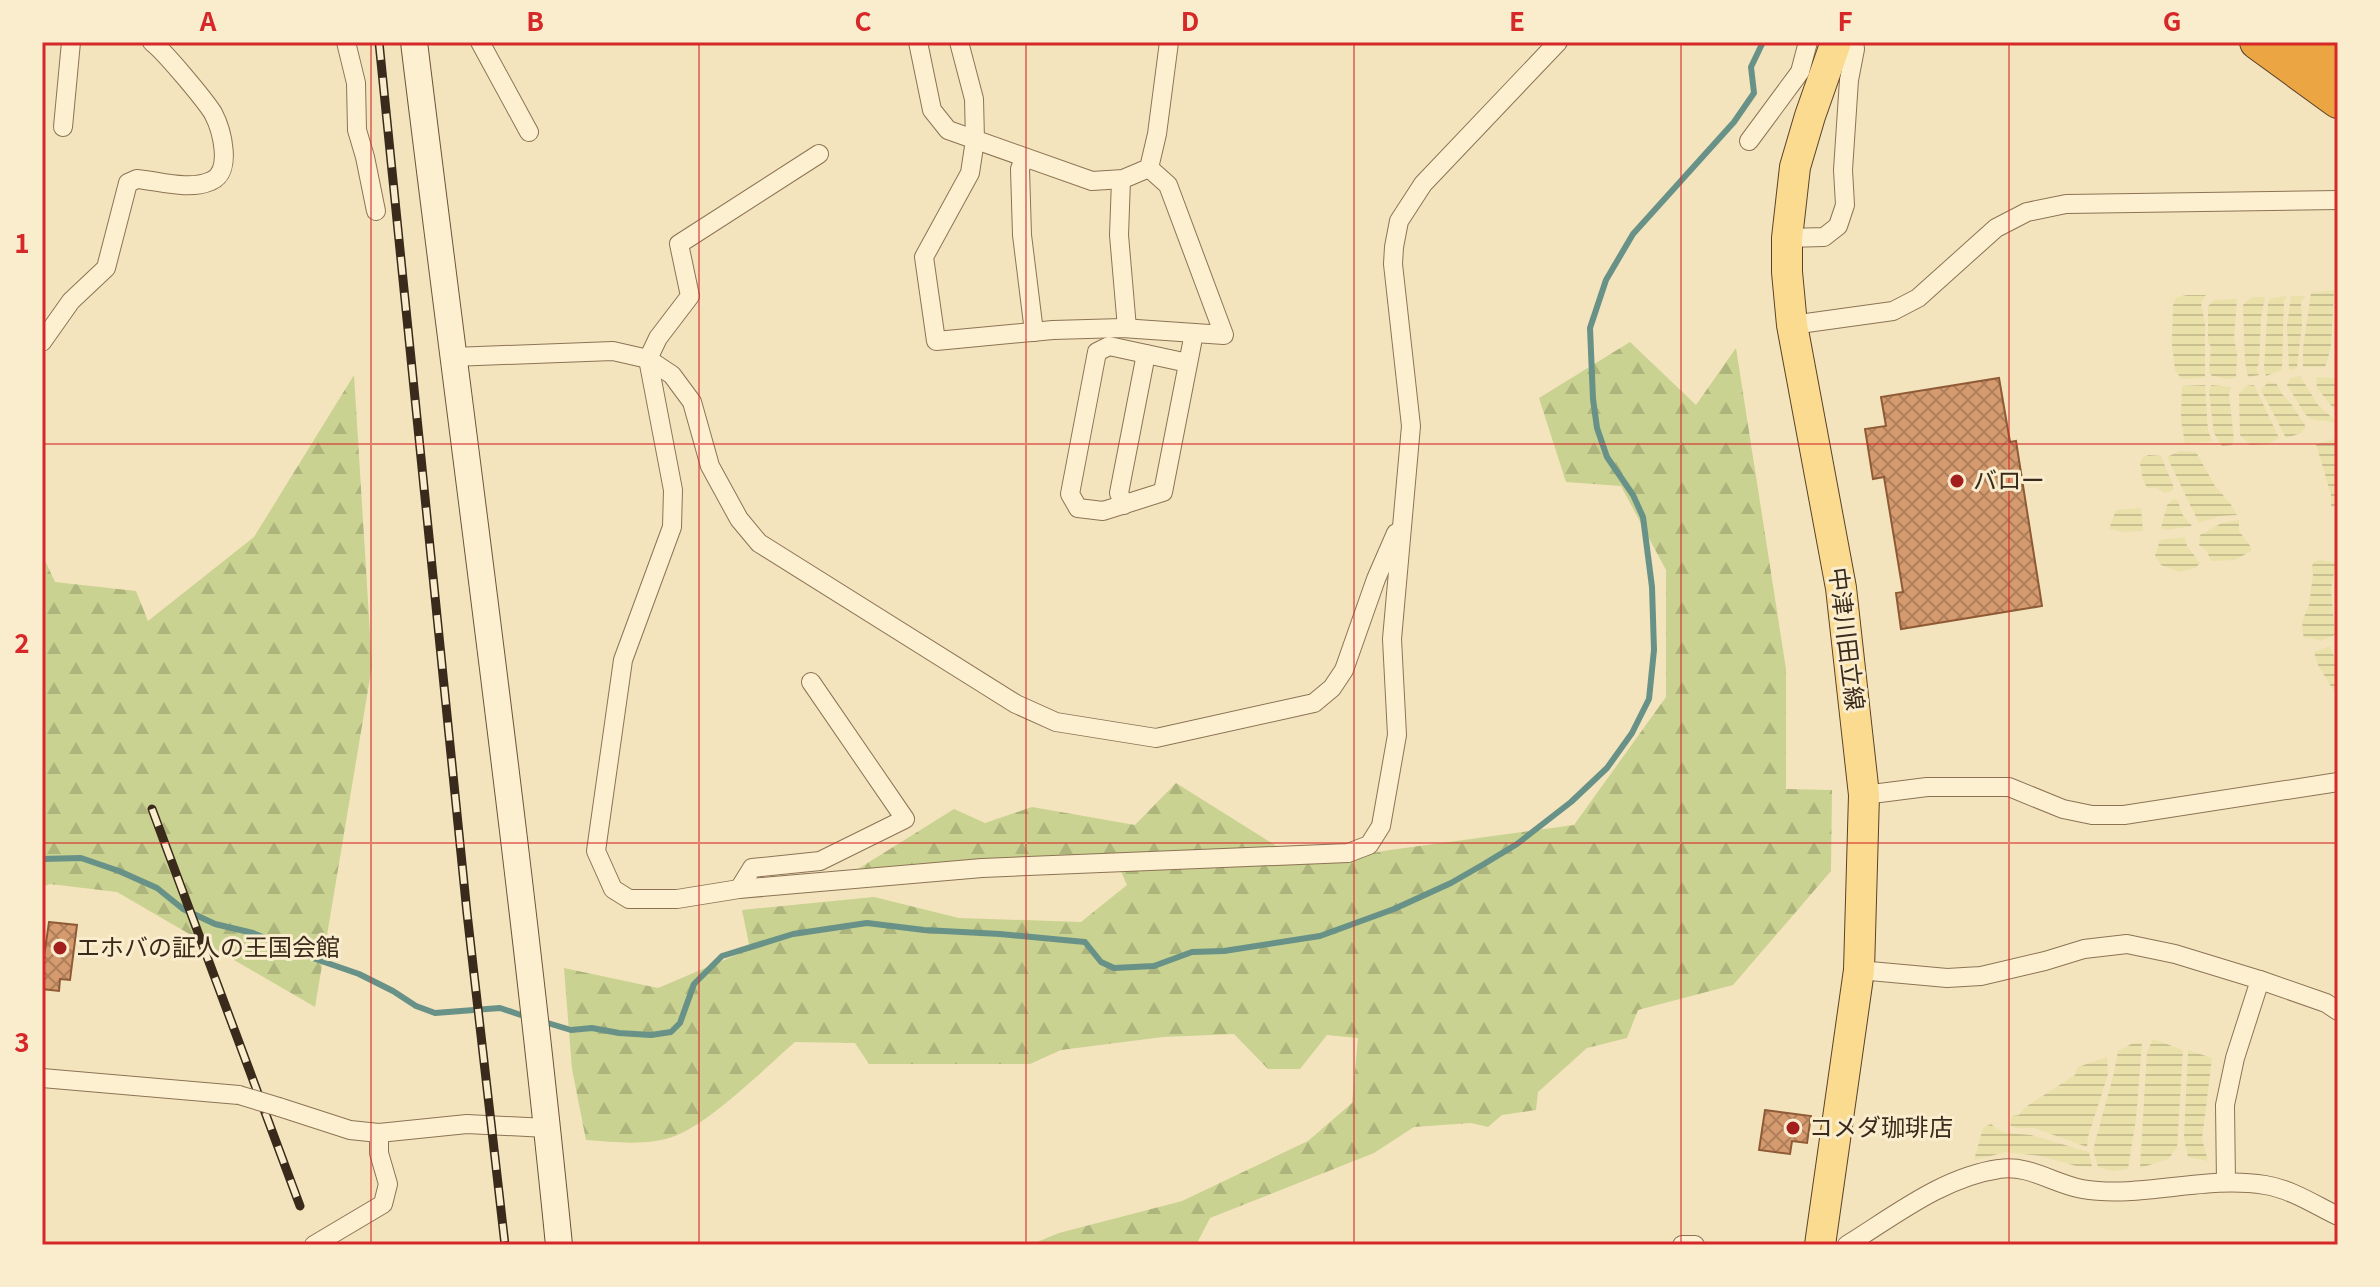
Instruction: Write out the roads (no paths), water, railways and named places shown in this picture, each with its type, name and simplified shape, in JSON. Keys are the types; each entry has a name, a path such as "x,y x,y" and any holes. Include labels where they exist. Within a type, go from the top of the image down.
{"highway":[{"path":"2257,42 2338,101"},
{"path":"2306,42 2338,65"}],"main road":[{"name":"中津川田立線","path":"1821,1245 1859,970 1864,795 1841,588 1792,325 1787,238 1795,167 1836,42"}],"street":[{"path":"63,127 71,42"},
{"path":"42,342 71,301 106,268 128,183 137,179 196,186 215,180 224,166 223,144 213,114 152,42"},
{"path":"346,42 356,83 357,130 376,211"},
{"path":"414,42 523,907 559,1245"},
{"path":"480,42 529,132"},
{"path":"918,42 932,110 948,130 1092,181 1121,180 1149,168"},
{"path":"959,42 974,99 975,140 970,173 924,257 936,341 1127,328 1224,335 1168,185 1149,168"},
{"path":"1149,168 1157,134 1169,42"},
{"path":"819,154 679,244 690,296 658,338 648,359 673,490 672,527 623,660 596,851 613,889 629,899 677,899 739,889 982,868 1348,853 1369,845 1381,826 1397,735 1392,639 1411,426 1393,264 1399,221 1423,184 1558,42"},
{"path":"1749,141 1800,72 1808,42"},
{"path":"1787,238 1824,237 1838,226 1845,205 1843,170 1854,42"},
{"path":"1024,158 1020,169 1022,235 1034,332"},
{"path":"1121,180 1119,235 1127,328"},
{"path":"1792,325 1893,311 1918,298 1996,228 2027,212 2066,204 2338,200"},
{"path":"1188,363 1109,346 1097,352 1070,494 1078,508 1103,511 1163,492 1194,333"},
{"path":"453,357 613,351 648,359 672,375 692,402 710,466 739,519 759,543 1016,704 1056,722 1156,738 1314,703 1332,688 1344,670 1376,579 1402,520"},
{"path":"1124,505 1119,493 1146,354"},
{"path":"739,889 752,868 820,861 905,819 811,682"},
{"path":"1864,795 1927,787 2009,787 2063,809 2092,815 2124,815 2338,782"},
{"path":"1859,970 1947,978 1981,976 2084,949 2127,944 2175,954 2260,980 2326,1003 2338,1011"},
{"path":"2226,1182 2225,1105 2235,1058 2260,980"},
{"path":"42,1078 239,1095 350,1130 379,1133 546,1118"},
{"path":"314,1245 383,1204 388,1184 379,1153 379,1133"},
{"path":"1847,1245 1928,1194 1967,1177 2001,1168 2029,1171 2081,1189 2114,1191 2226,1182 2267,1185 2338,1216"},
{"path":"1682,1245 1695,1245"}],"waterway":[{"path":"541,1021 571,1030 592,1028 651,1035 671,1032 680,1023 694,984 722,956 793,934 867,923 1085,942 1101,962 1114,968 1154,966 1192,952 1224,951 1320,936 1394,909 1451,883 1517,844 1571,802 1607,768 1632,733 1649,699 1654,650 1652,587 1643,517 1633,495 1607,457 1597,428 1590,328 1606,280 1633,234 1734,122 1754,93 1751,67 1763,42"},
{"path":"42,859 81,858 119,871 157,888 183,909 215,924 253,933 359,974 416,1006 435,1013 500,1008 527,1017"}],"railway":[{"path":"379,42 467,913 505,1245"},
{"path":"152,809 300,1206"}],"place":[{"name":"バロー","path":"1957,481"},
{"name":"エホバの証人の王国会館","path":"60,948"},
{"name":"コメダ珈琲店","path":"1793,1128"}]}
